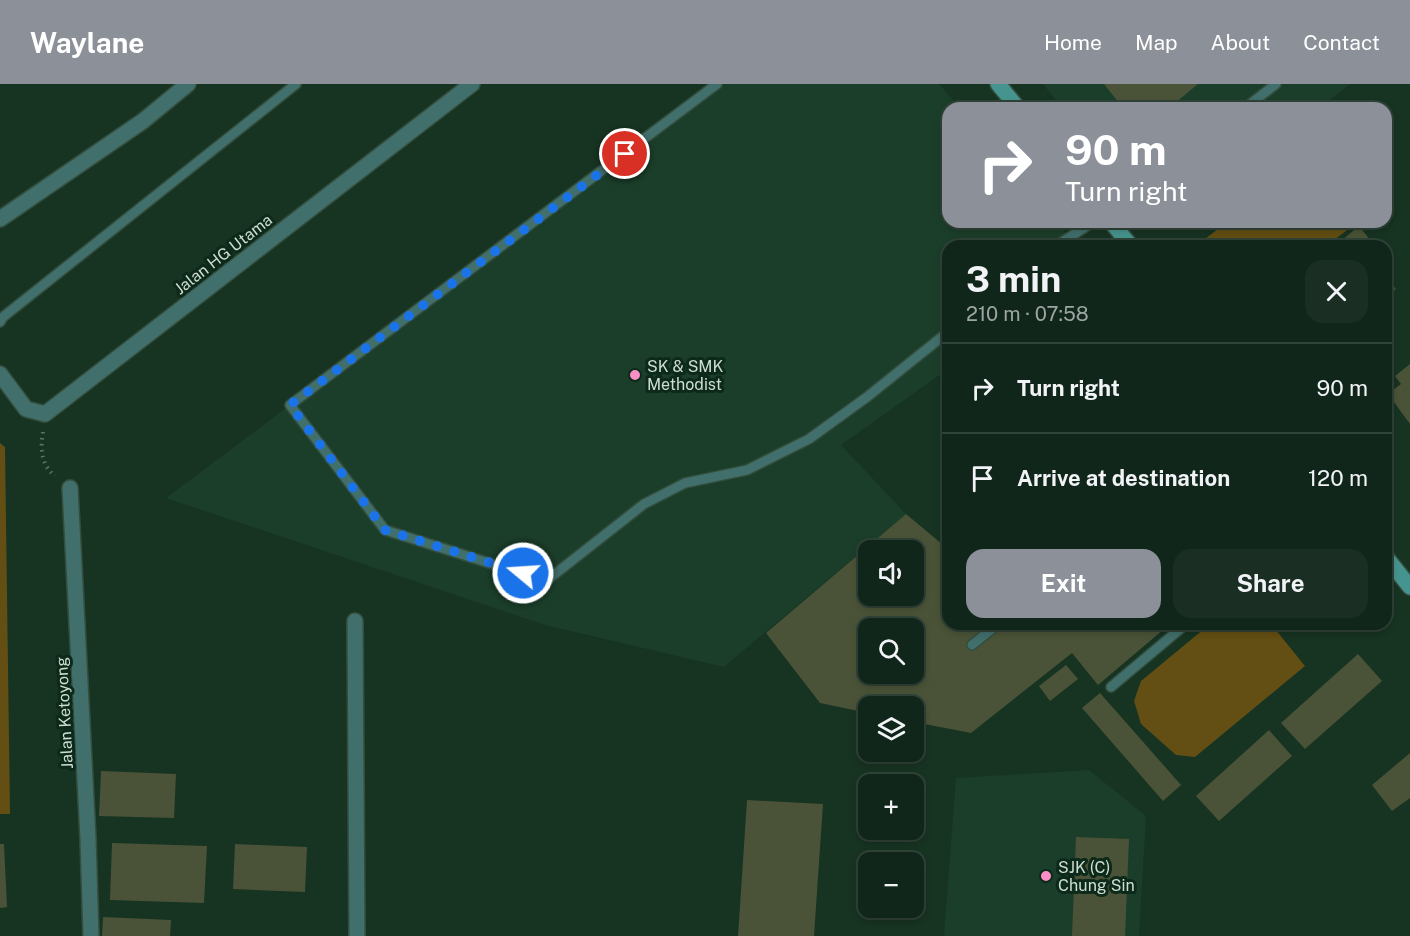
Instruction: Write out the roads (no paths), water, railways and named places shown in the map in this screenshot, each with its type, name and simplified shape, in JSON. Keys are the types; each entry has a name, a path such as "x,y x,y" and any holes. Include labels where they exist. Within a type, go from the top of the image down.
{"street":[{"path":"0,219 143,121 188,84"},
{"name":"Jalan HG Utama","path":"0,374 26,409 45,414 472,84"},
{"path":"998,84 1013,102"},
{"path":"1116,228 1126,240"},
{"name":"Jalan Ketoyong","path":"70,488 91,936"},
{"path":"1392,564 1410,586"},
{"path":"355,621 357,936"}],"lane":[{"path":"0,322 3,317 296,84"},
{"path":"717,84 290,405 385,530 546,580 644,504 685,483 747,470 809,439 867,397 942,337"},
{"path":"1253,102 1276,84"},
{"path":"1065,240 1084,228"},
{"path":"972,645 991,630"},
{"path":"1111,687 1179,630"}],"place":[{"name":"SK & SMK Methodist","path":"635,375"},
{"name":"SJK (C) Chung Sin","path":"1046,876"}]}
